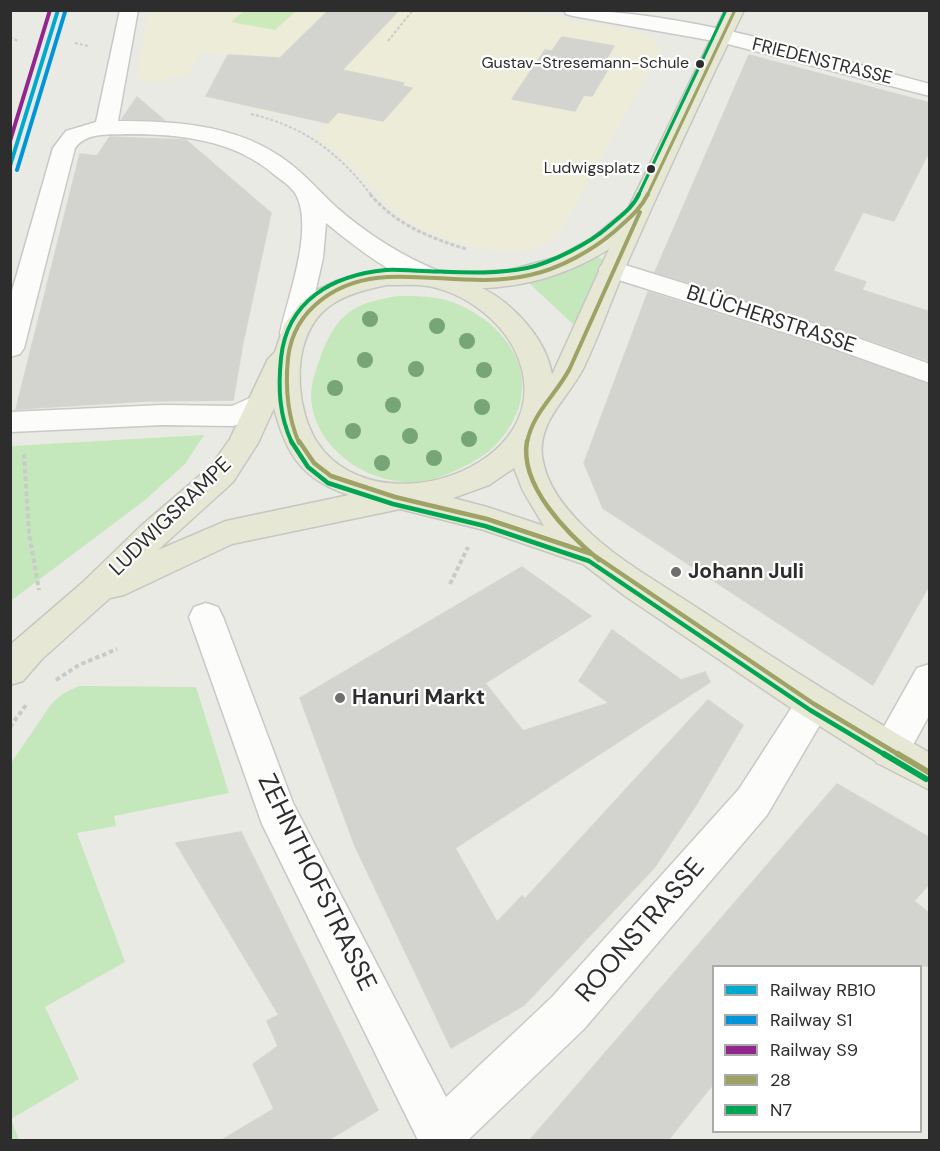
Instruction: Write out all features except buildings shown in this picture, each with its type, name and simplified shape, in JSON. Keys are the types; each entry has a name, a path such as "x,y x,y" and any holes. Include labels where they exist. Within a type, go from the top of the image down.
{"main road":[{"path":"398,497 445,489 476,478 500,464 561,384 699,82 735,10"},
{"path":"592,554 487,519 398,497 331,476 314,463 300,444 292,426 285,388 292,337 308,310 324,296 337,290 368,280 387,277 481,281 512,278 551,268 601,243 641,208"},
{"path":"435,279 478,296 511,322 524,340 534,361 538,381 538,396 526,441 529,468 536,487 560,522 592,554 814,704 930,773"},
{"name":"LUDWIGSRAMPE","path":"10,670 30,648 94,593 153,534 222,474 243,443 292,337"},
{"name":"LUDWIGSRAMPE","path":"94,593 226,533 398,497"}],"street":[{"path":"106,128 129,10"},
{"name":"FRIEDENSTRASSE","path":"573,10 721,36 930,90"},
{"path":"10,348 63,148 72,136 106,128 164,129 222,138 261,154 335,218 374,247 414,271 435,279"},
{"path":"292,337 313,236 314,216 311,200 304,189"},
{"name":"BLÜCHERSTRASSE","path":"612,269 828,337 930,374"},
{"path":"18,423 163,415 233,416 263,402"},
{"name":"ZEHNTHOFSTRASSE","path":"206,617 276,811 442,1138"},
{"path":"890,751 930,679"},
{"name":"ROONSTRASSE","path":"442,1138 568,1013 746,811 814,704"}],"path":[{"path":"388,42 413,10"},
{"path":"18,423 29,533 39,594"},
{"path":"450,584 472,541"},
{"path":"51,683 79,665 117,649"},
{"path":"10,727 32,696"}],"shaded area":[{"name":"Gustav-Stresemann-Schule","path":"149,11 521,11 642,33 655,39 660,51 561,231 552,240 537,248 521,252 501,252 453,241 414,225 402,217 388,205 356,169 316,136 326,123 261,111 287,59 201,53 187,77 170,76 167,82 136,81"}],"green space":[{"path":"244,11 296,11 275,30 231,22"},
{"path":"591,255 606,260 576,327 529,283"},
{"path":"398,296 446,300 470,310 487,321 501,334 512,350 519,367 522,385 520,404 512,423 491,449 458,470 416,482 379,477 362,470 346,459 321,431 314,414 311,395 313,380 323,349 341,320 362,305"},
{"path":"204,435 185,464 145,500 12,600 11,446"},
{"path":"79,686 196,687 229,793 114,816 116,826 77,833 125,962 45,1007 79,1079 11,1119 11,763 52,703 64,693"},
{"path":"11,1119 19,1140 11,1140"}],"rail line":[{"name":"S9","path":"10,141 50,10"},
{"name":"RB10","path":"10,166 58,10"},
{"name":"S1","path":"17,170 65,12"}],"transit line":[{"name":"N7","path":"726,10 635,203 597,237 582,246 529,268 481,273 386,270 350,278 320,290 294,315 283,339 278,388 285,428 294,448 308,467 328,483 393,504 485,526 589,561 810,710 926,779"},
{"name":"28","path":"735,10 641,208 601,243 585,253 531,275 481,281 387,277 352,285 324,296 300,320 290,341 285,388 292,426 300,444 314,463 331,476 395,497 487,519 592,554 814,704 930,773"},
{"name":"28","path":"599,560 572,536 546,503 528,467 526,448 531,425 568,372 640,212"}],"place":[{"name":"Gustav-Stresemann-Schule","path":"700,64"},
{"name":"Ludwigsplatz","path":"651,169"},
{"name":"Johann Juli","path":"676,572"},
{"name":"Hanuri Markt","path":"340,698"}]}
